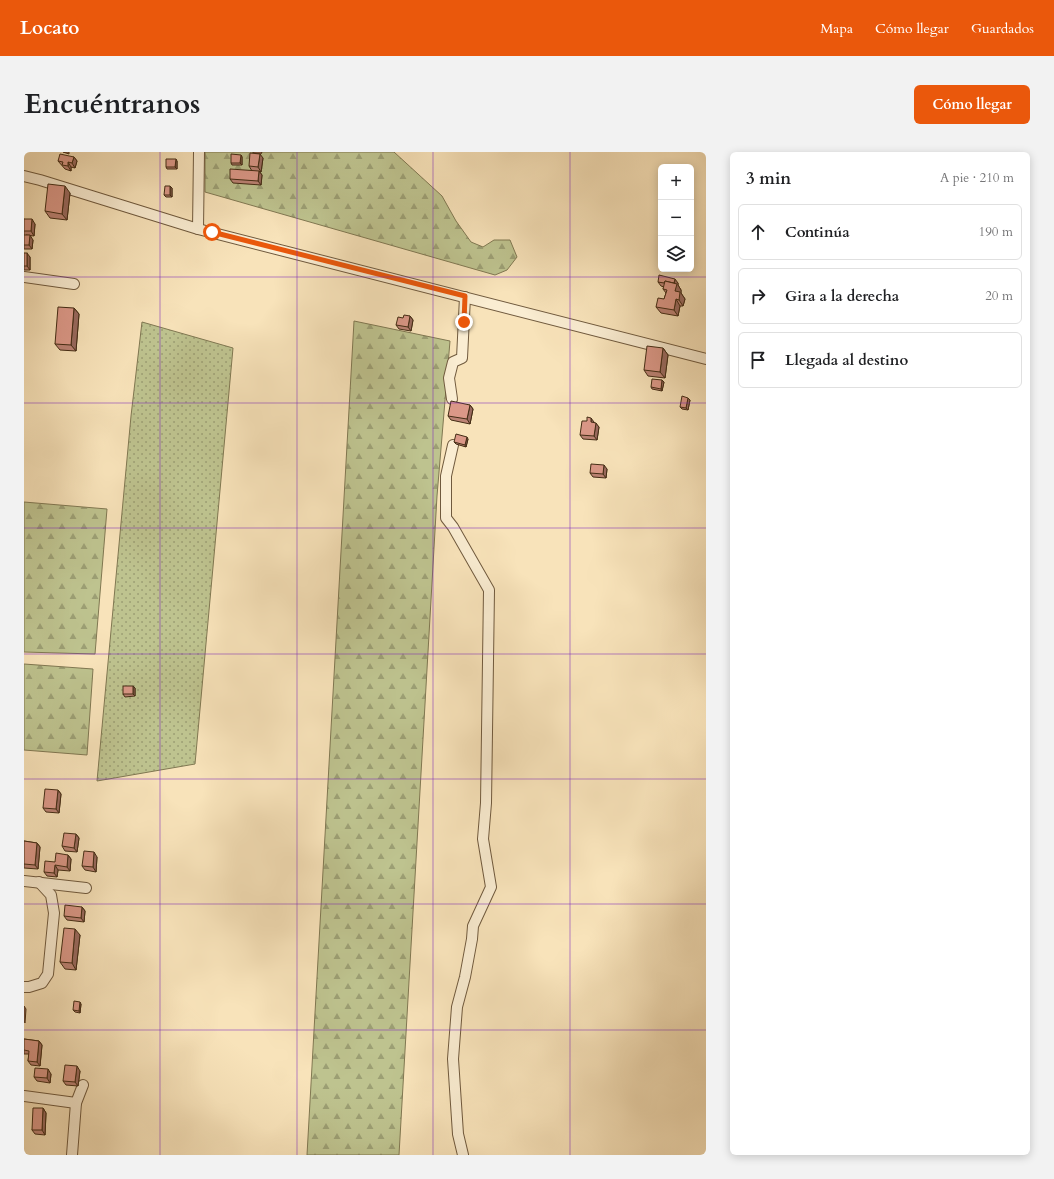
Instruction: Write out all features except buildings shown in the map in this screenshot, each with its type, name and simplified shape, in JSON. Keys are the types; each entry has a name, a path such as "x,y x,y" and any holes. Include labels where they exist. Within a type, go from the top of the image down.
{"street":[{"path":"198,152 198,229"},
{"path":"24,176 198,229 465,296 706,359"},
{"path":"24,277 74,284"},
{"path":"452,399 449,378 453,362 462,358 465,296"},
{"path":"453,445 446,476 446,518 453,527 490,590 486,804 483,839 491,887 473,926 465,977 457,1007 454,1059 458,1134 463,1155"},
{"path":"24,881 86,888"},
{"path":"24,987 42,983 48,974 54,913 51,895 39,882"},
{"path":"72,1155 76,1103 83,1085"},
{"path":"24,1096 76,1103"}],"green space":[{"path":"205,152 394,152 442,196 456,221 471,242 483,247 494,240 510,240 517,257 507,270 495,275 205,192"},
{"path":"354,321 450,341 437,496 399,1155 307,1155"},
{"path":"142,322 233,348 195,764 97,781 131,416"},
{"path":"24,502 107,509 95,654 24,652"},
{"path":"24,664 93,669 87,755 24,750"}],"route":[{"path":"212,232 465,296 464,322"}]}
